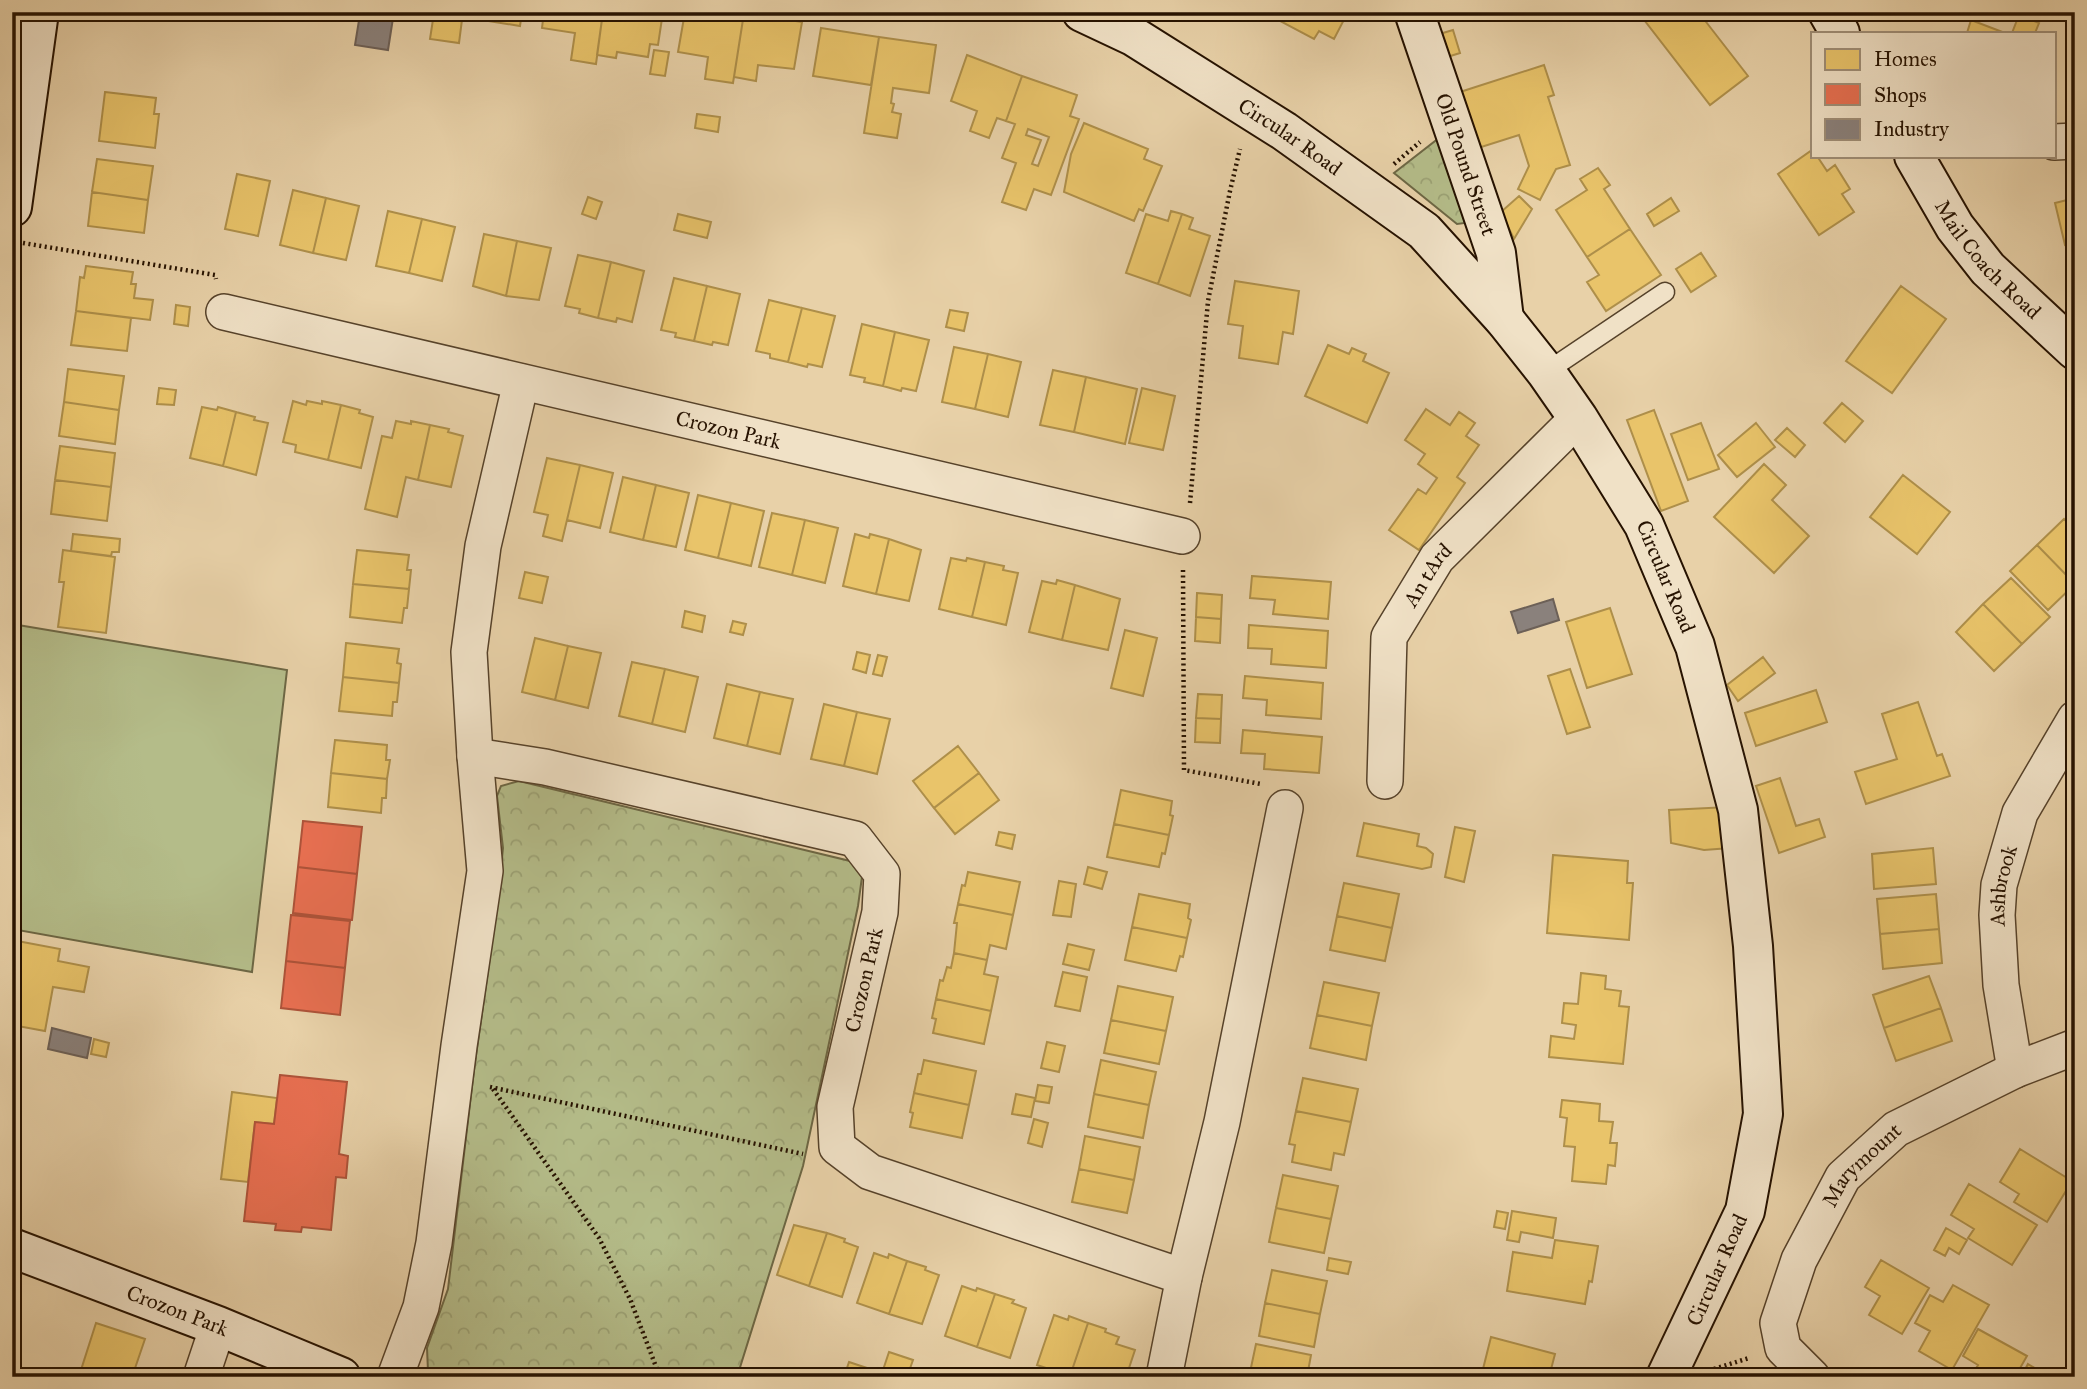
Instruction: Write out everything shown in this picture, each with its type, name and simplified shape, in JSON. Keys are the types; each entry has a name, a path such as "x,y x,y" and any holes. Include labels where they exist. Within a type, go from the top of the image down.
{"street":[{"path":"12,207 39,12"},
{"name":"Circular Road","path":"1082,12 1133,36 1250,111 1424,231 1504,319 1546,372 1578,418 1643,525 1695,646 1738,810 1753,946 1763,1114 1745,1211 1684,1375"},
{"name":"Old Pound Street","path":"1414,12 1496,253 1504,319"},
{"path":"1828,12 1839,32"},
{"path":"2056,142 2075,141"},
{"name":"Mail Coach Road","path":"1915,158 1955,227 1988,269 2075,350"},
{"name":"Crozon Park","path":"224,312 1182,536"},
{"path":"395,1377 421,1307 435,1243 485,871 469,652 483,546 521,382"},
{"name":"An tArd","path":"1385,781 1388,637 1437,558 1578,418"},
{"name":"Ashbrook","path":"2015,1070 2001,985 1997,915 1999,885 2020,813 2075,719"},
{"name":"Crozon Park","path":"475,756 545,767 855,839 882,874 880,912 835,1107 837,1147"},
{"path":"1164,1377 1184,1277 1222,1122 1285,808"},
{"name":"Marymount","path":"1783,1348 1778,1323 1799,1260 1843,1177 1896,1129 2015,1070 2075,1046"},
{"path":"837,1147 870,1171 1184,1277"},
{"name":"Crozon Park","path":"12,1248 218,1326 341,1377"},
{"path":"201,1377 218,1326"},
{"path":"1783,1348 1812,1377"}],"lane":[{"path":"1546,372 1665,292"}],"path":[{"path":"1250,111 1230,191 1208,301 1190,512 1182,536 1184,770 1268,785 1285,808"},
{"path":"1364,189 1450,117"},
{"path":"12,241 215,275 224,312"},
{"path":"455,1080 815,1156 837,1147"},
{"path":"492,1088 599,1238 631,1299 660,1377"},
{"path":"1684,1375 1783,1348"}],"green space":[{"path":"1439,138 1465,223 1457,224 1394,173"},
{"path":"12,624 287,670 252,972 12,929"},
{"path":"519,781 850,861 862,877 803,1166 737,1377 437,1377 428,1371 427,1348 448,1289 497,907 503,848 497,796 501,786"}],"building: Homes":[{"path":"325,12 350,12 349,19 325,15"},
{"path":"429,12 463,12 459,43 430,39 434,13"},
{"path":"463,12 522,12 520,26 463,17"},
{"path":"544,12 603,12 596,64 571,60 575,33 542,28"},
{"path":"603,12 663,12 658,45 650,44 648,57 617,52 616,58 597,55"},
{"path":"685,12 744,13 733,83 705,79 708,57 678,52"},
{"path":"1263,12 1348,12 1334,39 1319,31 1314,39"},
{"path":"1638,12 1710,12 1703,18 1748,76 1710,105"},
{"path":"744,13 802,22 794,69 758,65 756,81 734,77"},
{"path":"2019,15 2039,23 2035,32 2012,32"},
{"path":"1971,20 2002,32 1967,32"},
{"path":"821,28 879,37 871,85 813,76"},
{"path":"1453,30 1460,53 1444,58 1436,35"},
{"path":"879,37 936,45 929,93 893,88 892,112 901,114 897,138 864,133"},
{"path":"654,50 669,52 665,76 650,74"},
{"path":"967,55 1022,76 1006,121 997,118 989,138 970,131 977,111 951,101"},
{"path":"1544,65 1554,95 1548,97 1570,165 1556,169 1540,200 1518,189 1529,166 1519,135 1475,149 1457,93"},
{"path":"1022,76 1077,95 1070,116 1079,119 1051,195 1034,189 1026,210 1002,202 1016,163 1002,158 1015,124 1006,121","holes":["1028,129 1049,137 1038,166 1032,164 1041,140 1026,135"]},
{"path":"105,92 156,98 154,114 159,114 155,148 99,141"},
{"path":"697,114 720,117 718,132 695,128"},
{"path":"1084,123 1148,149 1144,159 1162,166 1143,211 1139,209 1134,221 1064,192 1071,154"},
{"path":"1811,151 1811,158 1818,158 1827,171 1835,165 1850,189 1842,194 1854,212 1819,235 1778,174"},
{"path":"97,159 153,166 148,200 92,192"},
{"path":"1598,168 1610,185 1604,189 1630,229 1587,257 1556,210 1587,190 1580,179"},
{"path":"237,174 270,181 258,236 225,229"},
{"path":"293,190 326,198 313,253 280,245"},
{"path":"92,192 148,200 144,233 88,226"},
{"path":"1519,196 1532,209 1514,239 1501,212"},
{"path":"588,197 602,202 596,219 582,214"},
{"path":"326,198 359,206 346,260 313,253"},
{"path":"1671,198 1679,211 1654,226 1647,214"},
{"path":"2075,198 2075,242 2065,245 2055,203"},
{"path":"388,211 422,219 409,273 376,266"},
{"path":"1171,211 1182,214 1158,284 1126,273 1146,214 1168,221"},
{"path":"678,214 711,222 707,238 674,230"},
{"path":"1182,214 1193,218 1189,229 1210,236 1190,296 1158,284"},
{"path":"422,219 455,227 442,281 409,273"},
{"path":"1630,229 1661,275 1606,311 1587,282 1599,275 1587,257"},
{"path":"484,234 517,241 506,296 473,286"},
{"path":"517,241 551,248 539,300 506,296"},
{"path":"1701,253 1716,276 1691,292 1676,269"},
{"path":"578,255 611,262 598,318 579,313 580,309 565,306"},
{"path":"611,262 644,271 632,322 617,318 616,322 598,318"},
{"path":"86,266 133,272 131,284 136,284 134,298 153,300 150,320 76,311 80,277 84,278"},
{"path":"674,278 707,286 694,341 675,337 676,333 661,330"},
{"path":"1235,281 1299,291 1293,334 1283,332 1278,364 1239,358 1243,326 1228,324"},
{"path":"707,286 740,294 728,345 694,341"},
{"path":"1901,286 1946,319 1892,393 1846,361"},
{"path":"769,300 802,308 788,362 756,351"},
{"path":"176,305 190,307 188,326 174,324"},
{"path":"802,308 835,316 822,367 808,364 807,367 788,362"},
{"path":"950,310 968,313 964,331 946,327"},
{"path":"76,311 131,318 127,351 71,345"},
{"path":"862,324 895,332 883,386 864,382 865,378 850,375"},
{"path":"895,332 929,340 916,391 902,388 901,391 883,386"},
{"path":"1328,345 1349,354 1352,348 1366,354 1363,361 1389,373 1367,423 1305,396"},
{"path":"954,347 988,354 975,409 942,402"},
{"path":"988,354 1021,362 1008,417 975,409"},
{"path":"68,369 124,376 119,410 64,402"},
{"path":"1053,370 1086,377 1074,432 1040,425"},
{"path":"1086,377 1137,389 1125,444 1074,432"},
{"path":"159,388 176,390 174,405 157,404"},
{"path":"1142,388 1175,396 1163,450 1129,443"},
{"path":"293,401 306,405 307,401 322,404 322,401 341,405 328,460 295,452 296,445 283,442"},
{"path":"64,402 119,410 115,444 59,436"},
{"path":"1842,403 1863,421 1845,442 1824,423"},
{"path":"341,405 373,417 361,468 328,460"},
{"path":"202,407 217,410 218,407 236,412 223,466 190,458"},
{"path":"1426,409 1450,425 1459,412 1475,423 1466,436 1479,445 1457,477 1465,483 1419,550 1389,530 1418,489 1426,494 1437,478 1418,464 1425,454 1405,440"},
{"path":"1654,410 1688,501 1661,511 1627,420"},
{"path":"236,412 268,423 256,475 223,466"},
{"path":"396,421 430,425 418,480 406,477 397,517 365,509 382,436 392,438"},
{"path":"1701,423 1719,469 1688,480 1671,434"},
{"path":"1756,423 1775,447 1737,477 1718,455"},
{"path":"430,425 449,429 448,432 463,436 451,487 418,480"},
{"path":"1787,428 1805,445 1795,457 1775,440"},
{"path":"60,446 115,453 111,487 55,480"},
{"path":"547,458 580,465 562,541 543,536 548,515 534,512"},
{"path":"1764,464 1786,485 1772,500 1809,536 1774,573 1714,517"},
{"path":"580,465 613,473 600,528 567,520"},
{"path":"1903,475 1950,512 1917,554 1870,517"},
{"path":"623,477 656,485 643,540 610,532"},
{"path":"55,480 111,487 107,521 51,514"},
{"path":"656,485 689,493 676,547 643,540"},
{"path":"698,495 731,503 718,558 685,550"},
{"path":"731,503 764,511 751,566 718,558"},
{"path":"772,513 805,520 792,575 759,567"},
{"path":"2064,519 2075,530 2075,584 2037,545"},
{"path":"805,520 838,528 825,583 792,575"},
{"path":"73,534 120,539 119,552 112,552 111,556 71,551"},
{"path":"855,534 869,538 870,534 889,539 876,594 843,586"},
{"path":"889,539 921,550 909,601 876,594"},
{"path":"2037,545 2075,584 2048,610 2010,571"},
{"path":"63,550 115,557 106,633 58,627 64,582 59,582"},
{"path":"357,550 409,555 409,589 353,584"},
{"path":"951,558 985,562 972,617 939,609"},
{"path":"985,562 1004,566 1003,570 1018,573 1006,625 972,617"},
{"path":"525,572 548,577 542,603 519,598"},
{"path":"1252,576 1331,582 1328,619 1273,614 1275,600 1250,598"},
{"path":"2011,578 2050,617 2022,644 1983,604"},
{"path":"1057,580 1075,585 1062,640 1029,632 1042,581 1056,584"},
{"path":"353,584 409,589 402,623 350,617"},
{"path":"1075,585 1120,599 1108,650 1062,640"},
{"path":"1197,593 1222,595 1221,619 1196,617"},
{"path":"1983,604 2022,644 1994,671 1956,632"},
{"path":"1610,608 1632,674 1587,688 1566,622"},
{"path":"685,611 705,616 702,632 682,627"},
{"path":"1196,617 1221,619 1220,643 1195,641"},
{"path":"733,621 746,624 743,635 730,632"},
{"path":"1249,625 1328,631 1326,668 1271,664 1272,649 1248,648"},
{"path":"1125,630 1157,638 1143,696 1111,688"},
{"path":"535,638 568,646 555,700 522,692"},
{"path":"346,643 399,649 399,683 343,677"},
{"path":"568,646 601,653 588,708 555,700"},
{"path":"857,652 870,655 866,673 853,669"},
{"path":"878,655 887,657 882,676 873,674"},
{"path":"1763,657 1775,673 1738,701 1727,685"},
{"path":"632,662 665,669 652,724 619,716"},
{"path":"665,669 698,677 685,732 652,724"},
{"path":"1570,669 1590,727 1567,734 1548,676"},
{"path":"1245,676 1323,683 1321,719 1266,715 1267,700 1243,698"},
{"path":"343,677 399,683 392,716 339,711"},
{"path":"727,684 760,692 747,746 714,738"},
{"path":"1816,690 1827,722 1756,746 1745,713"},
{"path":"760,692 793,699 780,754 747,746"},
{"path":"1198,694 1222,695 1221,719 1196,718"},
{"path":"1918,702 1937,756 1942,754 1950,776 1866,804 1855,772 1897,759 1882,714"},
{"path":"824,704 857,712 844,766 811,759"},
{"path":"857,712 890,719 877,774 844,766"},
{"path":"1196,718 1221,719 1220,743 1195,742"},
{"path":"1243,730 1322,737 1319,773 1264,769 1265,754 1241,753"},
{"path":"335,740 387,745 386,760 390,760 387,779 331,773"},
{"path":"958,746 979,773 934,808 913,781"},
{"path":"331,773 387,779 386,798 382,798 381,813 328,807"},
{"path":"979,773 999,800 955,834 934,808"},
{"path":"1780,778 1796,826 1819,819 1825,837 1779,853 1756,786"},
{"path":"1121,790 1172,801 1170,815 1173,816 1169,835 1114,824"},
{"path":"1728,807 1730,848 1704,850 1671,843 1669,810"},
{"path":"1364,823 1419,834 1417,846 1426,848 1433,854 1431,867 1422,869 1357,856"},
{"path":"1114,824 1169,835 1159,867 1107,857"},
{"path":"1455,827 1475,831 1464,882 1445,877"},
{"path":"999,832 1015,835 1012,849 996,845"},
{"path":"1933,848 1936,884 1874,889 1872,854"},
{"path":"1553,855 1628,861 1627,883 1633,883 1629,940 1547,933"},
{"path":"1088,867 1107,872 1102,889 1084,884"},
{"path":"968,872 1020,882 1013,915 958,904"},
{"path":"1059,881 1076,884 1071,917 1053,915"},
{"path":"1344,883 1399,894 1392,928 1337,916"},
{"path":"1139,894 1190,904 1188,918 1191,920 1187,938 1132,927"},
{"path":"1936,894 1939,929 1880,934 1877,899"},
{"path":"958,904 1013,915 1006,949 990,945 987,960 954,953 957,923 954,923"},
{"path":"1337,916 1392,928 1385,961 1330,950"},
{"path":"1132,927 1187,938 1183,957 1180,956 1176,971 1125,960"},
{"path":"1939,929 1942,963 1883,969 1880,934"},
{"path":"12,940 60,949 58,961 89,967 84,992 53,987 45,1031 12,1025"},
{"path":"1068,944 1094,950 1089,970 1063,964"},
{"path":"954,953 987,960 984,974 998,977 991,1011 936,999 940,980 943,981 947,967 951,968"},
{"path":"1063,972 1087,977 1080,1011 1055,1006"},
{"path":"1581,973 1606,976 1605,989 1621,991 1619,1006 1629,1007 1623,1064 1549,1057 1551,1036 1574,1039 1576,1025 1562,1023 1564,1003 1578,1004"},
{"path":"1929,976 1941,1008 1884,1028 1873,995"},
{"path":"1324,982 1379,993 1372,1026 1317,1015"},
{"path":"1118,986 1173,997 1166,1031 1111,1020"},
{"path":"936,999 991,1011 984,1044 933,1033 936,1019 932,1018"},
{"path":"1941,1008 1952,1041 1896,1061 1884,1028"},
{"path":"1317,1015 1372,1026 1366,1060 1310,1048"},
{"path":"1111,1020 1166,1031 1159,1064 1104,1053"},
{"path":"94,1039 109,1043 106,1057 91,1054"},
{"path":"1047,1042 1065,1046 1059,1072 1041,1068"},
{"path":"924,1060 976,1071 969,1105 914,1093"},
{"path":"1101,1060 1156,1072 1149,1105 1094,1094"},
{"path":"1303,1078 1358,1089 1351,1122 1296,1111"},
{"path":"1038,1085 1052,1087 1049,1103 1035,1101"},
{"path":"232,1092 277,1098 274,1124 255,1122 248,1182 221,1179"},
{"path":"914,1093 969,1105 962,1138 910,1127"},
{"path":"1016,1094 1035,1098 1031,1117 1012,1114"},
{"path":"1094,1094 1149,1105 1143,1138 1088,1127"},
{"path":"2075,1099 2075,1150 2072,1151 2068,1100"},
{"path":"1562,1100 1600,1104 1599,1121 1613,1122 1610,1143 1617,1143 1615,1166 1608,1165 1606,1184 1572,1181 1575,1147 1564,1146 1567,1118 1560,1117"},
{"path":"1296,1111 1351,1122 1344,1155 1334,1153 1331,1170 1292,1162 1295,1145 1289,1144"},
{"path":"1034,1119 1048,1123 1042,1147 1028,1143"},
{"path":"1085,1136 1140,1147 1134,1180 1079,1169"},
{"path":"2020,1149 2072,1181 2047,1222 2014,1202 2019,1194 2000,1182"},
{"path":"1079,1169 1134,1180 1127,1213 1072,1202"},
{"path":"1283,1175 1338,1186 1331,1219 1276,1208"},
{"path":"1969,1184 2037,1225 2012,1265 1968,1238 1974,1229 1951,1215"},
{"path":"1276,1208 1331,1219 1324,1253 1269,1242"},
{"path":"1497,1211 1508,1213 1505,1229 1494,1227"},
{"path":"1512,1211 1556,1218 1553,1238 1521,1232 1519,1242 1507,1240"},
{"path":"794,1225 827,1233 809,1286 777,1275"},
{"path":"1946,1228 1967,1240 1959,1254 1949,1248 1945,1256 1934,1250"},
{"path":"827,1233 858,1247 842,1297 809,1286"},
{"path":"1555,1240 1598,1246 1585,1304 1507,1291 1513,1252 1552,1258"},
{"path":"874,1253 888,1258 889,1254 907,1261 889,1314 857,1303"},
{"path":"1329,1258 1351,1262 1348,1274 1327,1270"},
{"path":"1881,1260 1929,1288 1902,1334 1869,1315 1880,1296 1865,1287"},
{"path":"907,1261 926,1267 925,1270 939,1275 922,1324 889,1314"},
{"path":"1272,1270 1327,1281 1320,1314 1265,1303"},
{"path":"1953,1285 1989,1305 1952,1370 1919,1351 1930,1331 1915,1323 1930,1295 1943,1302"},
{"path":"962,1286 995,1294 977,1347 945,1336"},
{"path":"995,1294 1014,1300 1012,1303 1026,1308 1010,1358 977,1347"},
{"path":"1265,1303 1320,1314 1314,1347 1259,1336"},
{"path":"1054,1315 1068,1320 1069,1316 1088,1323 1070,1376 1037,1365"},
{"path":"96,1323 145,1339 132,1377 101,1377 81,1370"},
{"path":"1088,1323 1119,1337 1116,1344 1135,1350 1126,1377 1070,1376"},
{"path":"1978,1329 2027,1356 2015,1377 1971,1377 1978,1365 1963,1356"},
{"path":"1491,1337 1555,1354 1549,1377 1481,1377"},
{"path":"1256,1344 1311,1355 1307,1377 1249,1377"},
{"path":"889,1352 913,1360 907,1377 882,1373"},
{"path":"849,1362 882,1373 892,1376 844,1377"},
{"path":"2028,1364 2050,1377 2021,1377"},
{"path":"81,1370 101,1377 78,1377"}],"building: Shops":[{"path":"303,821 362,827 357,874 298,867"},
{"path":"298,867 357,874 352,920 293,913"},
{"path":"291,915 350,921 345,968 286,961"},
{"path":"286,961 345,968 340,1015 281,1008"},
{"path":"280,1075 347,1082 339,1154 348,1156 346,1178 336,1177 331,1230 302,1227 301,1232 275,1230 276,1224 244,1221 255,1122 274,1124"}],"building: Industry":[{"path":"360,14 393,18 388,50 355,45"},
{"path":"1553,599 1559,620 1518,633 1511,612"},
{"path":"52,1028 91,1038 87,1058 48,1049"}]}
